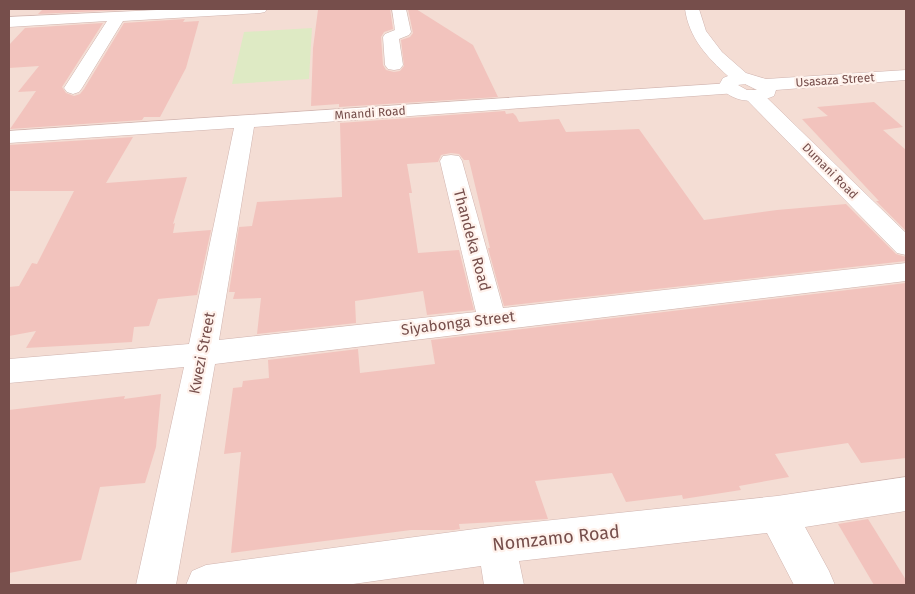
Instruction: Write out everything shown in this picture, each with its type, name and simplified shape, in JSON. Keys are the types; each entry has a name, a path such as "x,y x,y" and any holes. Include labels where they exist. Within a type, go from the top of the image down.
{"street":[{"path":"9,22 260,9"},
{"path":"394,65 391,37 403,32 399,9"},
{"path":"692,9 694,24 704,42 736,84 758,81 759,90"},
{"path":"73,88 118,16"},
{"name":"Usasaza Street","path":"759,90 906,75"},
{"name":"Mnandi Road","path":"9,137 736,84"},
{"name":"Dumani Road","path":"759,90 906,247"},
{"name":"Kwezi Street","path":"156,585 202,354 245,121"},
{"name":"Thandeka Road","path":"451,161 492,319"},
{"name":"Siyabonga Street","path":"9,371 202,354 906,272"},
{"name":"Nomzamo Road","path":"206,585 497,545 777,514 906,494"},
{"path":"777,514 815,585"},
{"path":"497,545 504,585"}],"shaded area":[{"path":"9,9 906,9 906,585 9,585"}],"green space":[{"path":"312,28 309,79 232,84 244,32"}],"building":[{"path":"43,9 144,9 38,14"},
{"path":"390,9 393,29 384,32 381,37 383,65 386,70 394,72 400,71 404,66 401,40 410,37 413,33 408,9 416,9 473,45 498,97 339,107 339,104 311,106 313,48 318,10"},
{"path":"185,19 183,22 199,21 186,68 160,117 144,117 142,120 10,129 36,91 18,92 39,66 9,68 9,45 25,28 103,23 62,87 66,93 74,96 80,94 84,89 124,23"},
{"path":"874,102 903,127 883,130 906,150 906,231 876,201 879,201 802,119 828,116 817,107"},
{"path":"505,111 506,114 513,113 519,122 559,119 566,132 639,129 704,220 777,210 846,204 896,254 906,257 906,261 504,306 488,248 490,248 469,160 464,160 459,154 451,153 441,155 438,162 407,164 412,193 409,193 418,253 459,250 474,310 427,315 423,291 355,301 356,323 257,334 261,298 233,299 235,292 229,292 239,227 252,226 257,202 342,197 340,123"},
{"path":"133,137 106,183 187,177 173,224 175,223 173,233 211,230 197,295 158,299 149,326 134,327 132,342 26,348 36,331 9,336 9,287 19,286 32,263 37,264 74,191 9,191 9,145"},
{"path":"906,283 906,458 861,463 848,443 775,454 789,477 739,486 741,490 683,499 682,495 626,502 612,473 535,481 548,519 459,524 460,529 454,530 411,530 231,553 241,452 224,454 233,388 242,387 243,381 269,378 268,360 358,349 360,373 435,364 431,340"},
{"path":"161,394 156,447 145,483 100,487 81,560 9,573 9,410 125,396 124,399"},
{"path":"868,519 906,580 906,585 874,585 838,524"}]}
